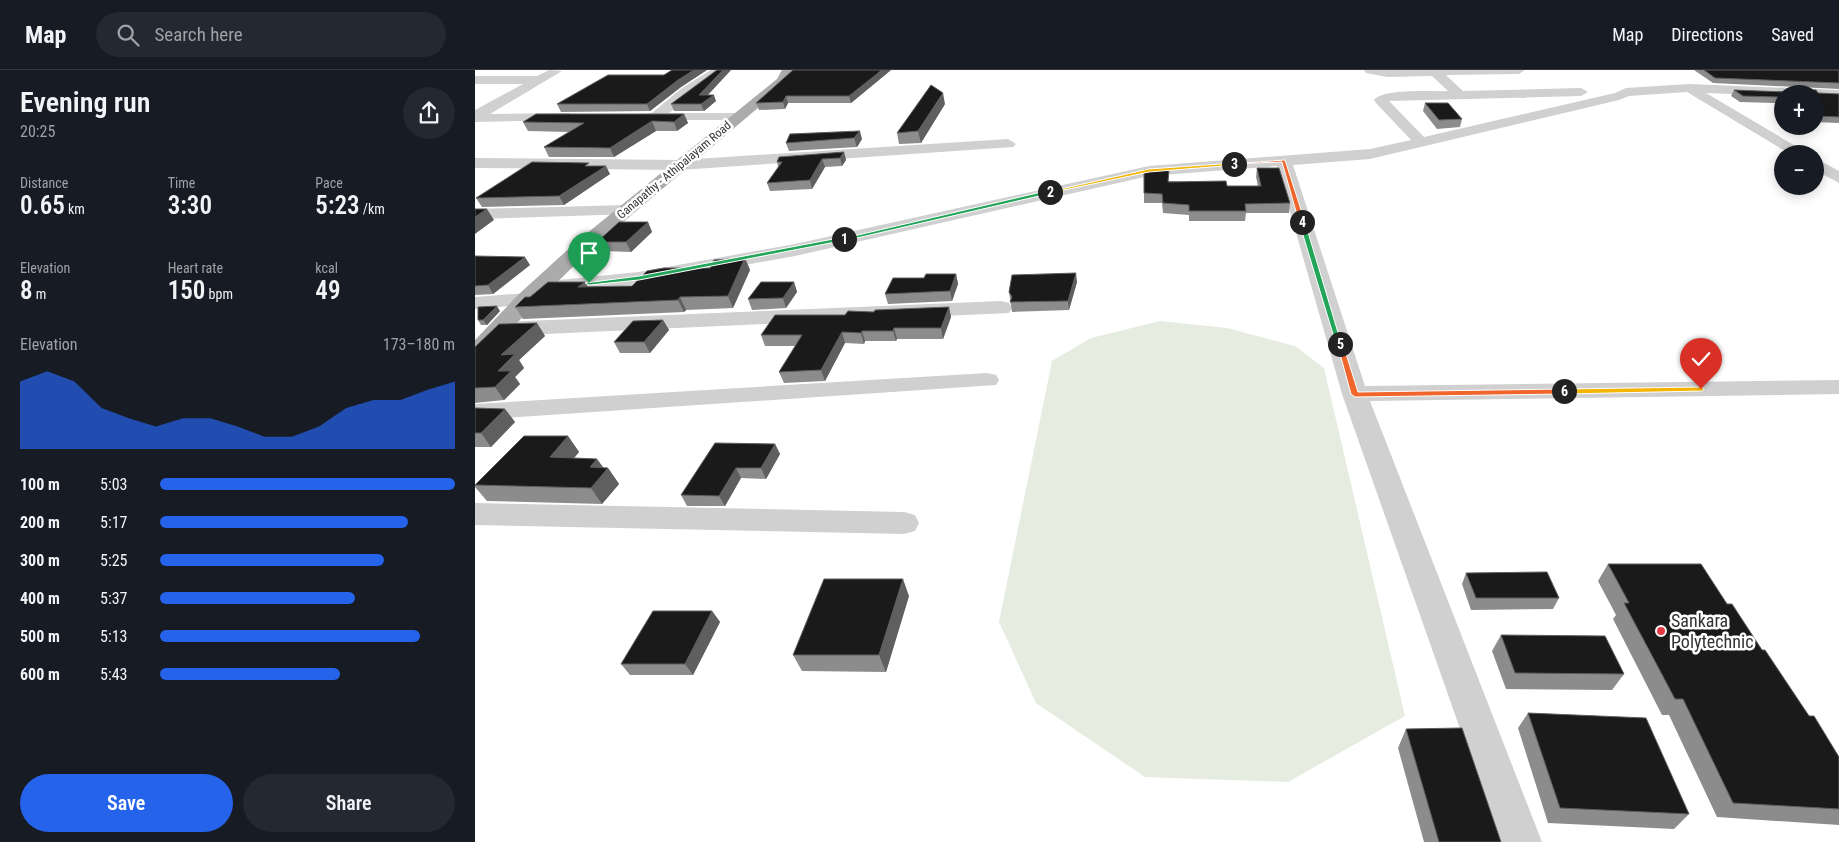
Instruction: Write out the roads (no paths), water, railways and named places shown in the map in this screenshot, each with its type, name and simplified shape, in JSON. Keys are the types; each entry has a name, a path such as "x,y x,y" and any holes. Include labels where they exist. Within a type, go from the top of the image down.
{"main road":[{"name":"Ganapathy - Athipalayam Road","path":"475,354 532,294 582,247 781,81 791,70"}],"street":[{"path":"655,117 687,91 720,70"},
{"path":"1371,70 1387,73 1519,70"},
{"path":"475,117 556,71"},
{"path":"1435,72 1460,94"},
{"path":"1677,76 1689,88 1786,145"},
{"path":"476,80 541,80"},
{"path":"1421,142 1381,100 1385,97 1460,94 1626,92 1689,88 1839,94"},
{"path":"475,303 639,278 795,250 1131,174 1365,154 1619,96 1626,92"},
{"path":"475,117 579,117"},
{"path":"636,117 737,117"},
{"path":"475,163 681,165 1008,144"},
{"path":"957,147 958,164"},
{"path":"1284,161 1355,394 1521,842"},
{"path":"1824,165 1839,167"},
{"path":"1824,168 1839,178"},
{"path":"475,214 626,210"},
{"path":"497,329 1001,308"},
{"path":"475,412 987,380"},
{"path":"1355,394 1839,388"},
{"path":"475,514 686,520 904,523"}],"place":[{"name":"Sankara Polytechnic","path":"1661,631"}]}
